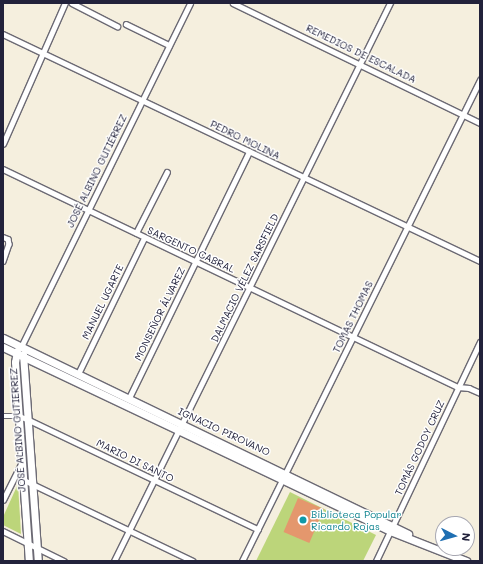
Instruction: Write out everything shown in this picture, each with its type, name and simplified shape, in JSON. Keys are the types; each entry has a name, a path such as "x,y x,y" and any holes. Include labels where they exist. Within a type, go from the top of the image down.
{"street":[{"path":"3,144 65,3"},
{"path":"72,3 117,26"},
{"name":"JOSÉ ALBINO GUTIÉRREZ","path":"21,347 190,3"},
{"name":"REMEDIOS DE ESCALADA","path":"233,3 480,123"},
{"name":"DALMACIO VÉLEZ SARSFIELD","path":"114,561 390,3"},
{"path":"126,24 169,45"},
{"name":"PEDRO MOLINA","path":"3,34 480,261"},
{"name":"TOMAS THOMAS","path":"242,561 480,80"},
{"name":"MONSEÑOR ÁLVAREZ","path":"129,398 249,152"},
{"name":"SARGENTO CABRAL","path":"3,169 144,238 458,387 469,388 480,394"},
{"path":"136,234 167,172"},
{"path":"3,237 8,239 9,244 3,261"},
{"name":"MANUEL UGARTE","path":"78,374 144,238"},
{"name":"IGNACIO PIROVANO","path":"3,338 286,473 392,529"},
{"name":"TOMÁS GODOY CRUZ","path":"376,561 480,342"},
{"name":"IGNACIO PIROVANO","path":"3,347 282,480 466,561"},
{"path":"15,353 21,347"},
{"name":"JOSÉ ALBINO GUTIERREZ","path":"21,347 23,356 38,561"},
{"name":"JOSÉ ALBINO GUTIERREZ","path":"15,353 29,561"},
{"name":"MARIO DI SANTO","path":"3,416 19,416 27,419 258,529"},
{"path":"3,500 22,460"},
{"path":"24,480 193,561"},
{"path":"3,531 64,561"}],"green space":[{"path":"18,484 21,534 3,525 3,517"},
{"path":"290,492 376,535 363,561 256,561"}],"building":[{"name":"Biblioteca Popular Ricardo Rojas","path":"298,498 324,509 309,543 284,532"}],"place":[{"name":"Biblioteca Popular Ricardo Rojas","path":"303,520"}]}
